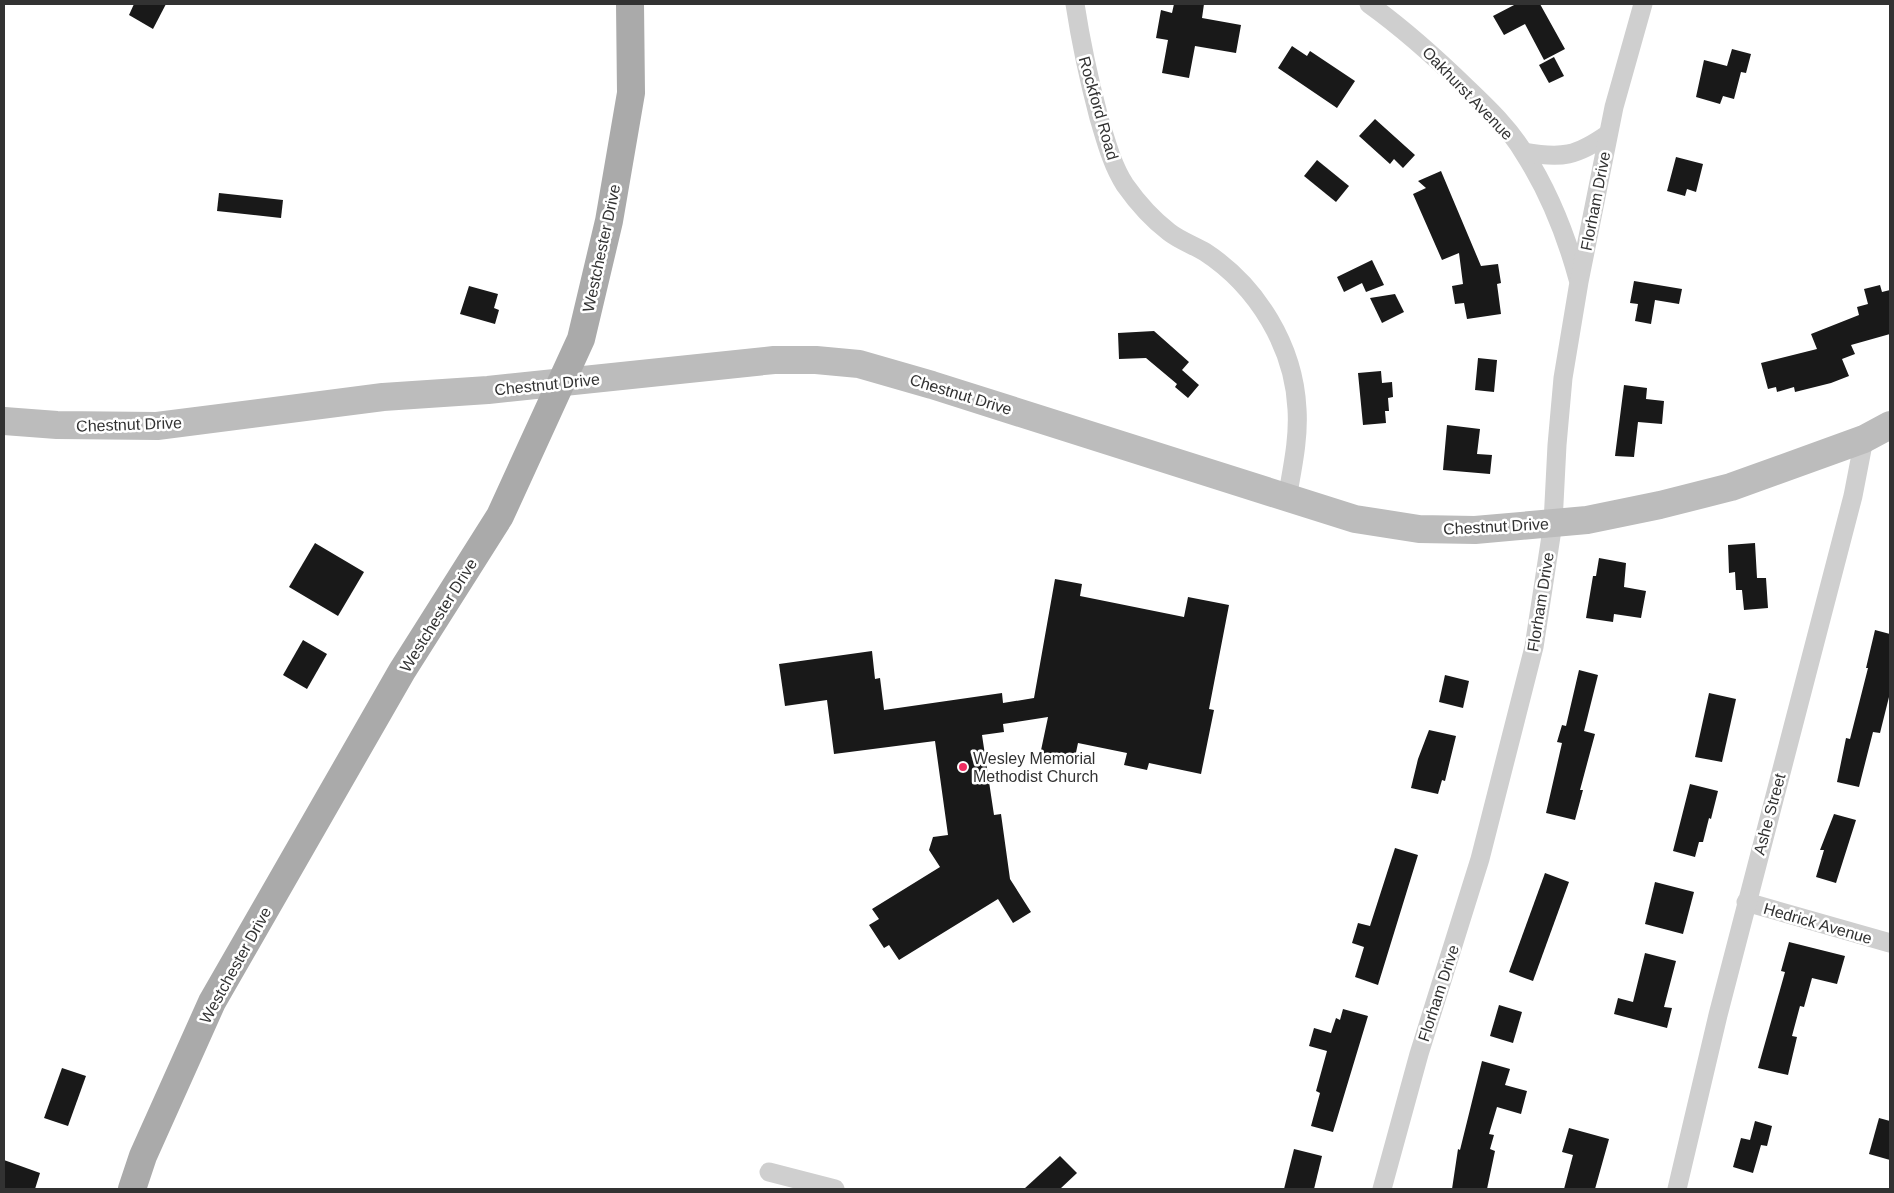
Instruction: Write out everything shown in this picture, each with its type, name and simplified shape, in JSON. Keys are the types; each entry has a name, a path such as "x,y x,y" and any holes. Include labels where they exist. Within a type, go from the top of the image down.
{"main road":[{"name":"Westchester Drive","path":"132,1189 143,1156 212,1002 402,671 500,516 582,339 609,220 630,93 630,4"}],"street":[{"name":"Rockford Road","path":"1075,4 1084,63 1108,151 1124,183 1147,212 1170,232 1205,252 1233,274 1257,301 1276,331 1290,366 1297,408 1296,444 1287,499"},
{"name":"Oakhurst Avenue","path":"1368,4 1425,48 1499,119 1524,152 1539,178 1568,242 1579,282"},
{"name":"Florham Drive","path":"1382,1189 1418,1054 1483,849 1534,646 1553,523 1563,378 1579,282 1608,134 1643,4"},
{"path":"1524,152 1548,157 1572,155 1588,148 1608,134"},
{"name":"Chestnut Drive","path":"4,421 66,426 157,426 383,396 561,383 774,360 816,360 859,364 932,385 1355,519 1419,529 1475,530 1587,520 1660,505 1731,487 1864,439 1890,425"},
{"name":"Ashe Street","path":"1677,1189 1746,902 1854,496 1864,439"},
{"name":"Hedrick Avenue","path":"1746,902 1890,943"},
{"path":"769,1172 835,1189"}],"building":[{"path":"134,4 166,4 153,29 129,15"},
{"path":"1174,4 1204,4 1202,18 1241,25 1236,53 1195,46 1189,78 1162,73 1168,40 1156,38 1161,10 1172,13"},
{"path":"1516,4 1540,4 1565,49 1544,60 1525,24 1504,35 1493,16"},
{"path":"1292,46 1307,56 1310,51 1355,81 1337,108 1278,68"},
{"path":"1732,49 1751,54 1746,73 1741,72 1734,99 1723,96 1720,104 1696,97 1704,60 1727,66"},
{"path":"1554,57 1564,76 1549,83 1539,65"},
{"path":"1375,119 1415,155 1403,168 1394,159 1390,164 1359,136"},
{"path":"1676,157 1703,164 1696,192 1687,189 1685,196 1667,191"},
{"path":"1317,160 1349,186 1336,202 1304,176"},
{"path":"1441,171 1481,266 1498,264 1501,283 1497,284 1501,314 1467,319 1464,303 1455,304 1452,286 1463,284 1459,253 1442,260 1413,194 1426,188 1418,181"},
{"path":"219,193 283,200 281,218 217,211"},
{"path":"1372,260 1384,285 1366,292 1362,283 1344,292 1337,277"},
{"path":"1634,281 1682,289 1679,304 1655,300 1651,324 1635,321 1638,304 1630,303"},
{"path":"1880,285 1882,292 1890,290 1890,334 1851,345 1855,354 1842,359 1849,376 1831,383 1795,392 1794,387 1777,392 1776,387 1768,389 1761,363 1817,349 1811,334 1859,315 1857,307 1868,304 1864,289"},
{"path":"469,286 498,294 494,308 499,310 495,324 460,314"},
{"path":"1395,294 1404,312 1382,323 1370,298"},
{"path":"1154,331 1189,362 1182,370 1199,385 1188,398 1175,387 1177,384 1146,358 1119,359 1118,333"},
{"path":"1478,358 1497,360 1494,392 1475,390"},
{"path":"1381,371 1382,383 1392,382 1393,397 1388,398 1389,411 1385,411 1386,423 1363,425 1358,373"},
{"path":"1624,385 1647,388 1646,399 1664,401 1662,424 1638,422 1634,457 1615,456"},
{"path":"1447,425 1480,429 1477,454 1492,455 1490,474 1443,470"},
{"path":"315,543 364,572 338,616 289,587"},
{"path":"1755,543 1757,578 1766,578 1768,608 1744,610 1742,590 1736,590 1735,572 1729,573 1728,545"},
{"path":"1599,558 1626,563 1624,587 1646,591 1641,618 1614,614 1613,622 1586,618 1593,576 1596,576"},
{"name":"Wesley Memorial Methodist Church","path":"1055,579 1082,584 1080,596 1184,617 1188,597 1229,605 1209,709 1214,710 1201,774 1149,763 1147,770 1124,765 1127,753 1078,743 1074,762 1040,755 1048,717 1003,724 1004,732 982,735 994,815 1001,814 1010,879 1031,912 1013,923 998,899 899,960 889,945 884,948 869,925 879,919 872,909 940,867 929,850 933,837 948,835 935,741 834,754 827,700 785,706 779,664 872,651 875,679 880,678 884,710 1002,693 1003,703 1034,698"},
{"path":"1875,630 1890,634 1890,693 1880,733 1873,732 1859,787 1837,782 1846,738 1850,739 1868,668 1866,668"},
{"path":"303,640 327,654 307,689 283,675"},
{"path":"1579,670 1598,675 1584,731 1595,734 1580,790 1583,790 1575,820 1546,813 1562,743 1557,742 1562,725 1566,726"},
{"path":"1445,675 1469,681 1463,708 1439,702"},
{"path":"1709,693 1736,699 1722,762 1695,757"},
{"path":"1429,730 1456,736 1445,781 1442,780 1438,794 1411,788 1418,759"},
{"path":"1690,784 1718,791 1703,842 1699,842 1695,857 1673,851"},
{"path":"1834,814 1856,820 1836,883 1816,877 1824,850 1820,850"},
{"path":"1395,848 1418,855 1378,985 1355,977 1364,947 1352,943 1358,923 1370,926"},
{"path":"1545,873 1569,882 1533,981 1509,972"},
{"path":"1655,882 1694,892 1683,934 1645,924"},
{"path":"1789,942 1845,956 1837,984 1812,978 1804,1007 1800,1006 1792,1036 1797,1037 1788,1075 1758,1068 1785,972 1781,971"},
{"path":"1645,953 1676,961 1664,1007 1672,1008 1667,1028 1614,1014 1618,998 1633,1002"},
{"path":"1499,1005 1522,1012 1513,1043 1490,1036"},
{"path":"1343,1009 1368,1016 1333,1132 1311,1126 1320,1093 1316,1091 1327,1051 1309,1046 1314,1028 1331,1033 1336,1018 1340,1020"},
{"path":"1482,1061 1510,1069 1505,1085 1527,1091 1521,1114 1497,1107 1489,1134 1494,1135 1490,1149 1495,1151 1487,1189 1452,1189 1458,1149 1460,1150"},
{"path":"62,1068 86,1076 68,1126 44,1118"},
{"path":"1879,1118 1890,1121 1890,1160 1869,1154"},
{"path":"1755,1121 1772,1126 1767,1146 1761,1145 1753,1173 1733,1167 1741,1138 1750,1140"},
{"path":"1569,1128 1609,1139 1595,1189 1564,1189 1573,1155 1562,1152"},
{"path":"1294,1149 1322,1156 1314,1189 1284,1189"},
{"path":"1060,1156 1077,1173 1060,1189 1024,1189"},
{"path":"4,1160 40,1173 35,1189 4,1189"}],"place":[{"name":"Wesley Memorial Methodist Church","path":"963,767"}]}
